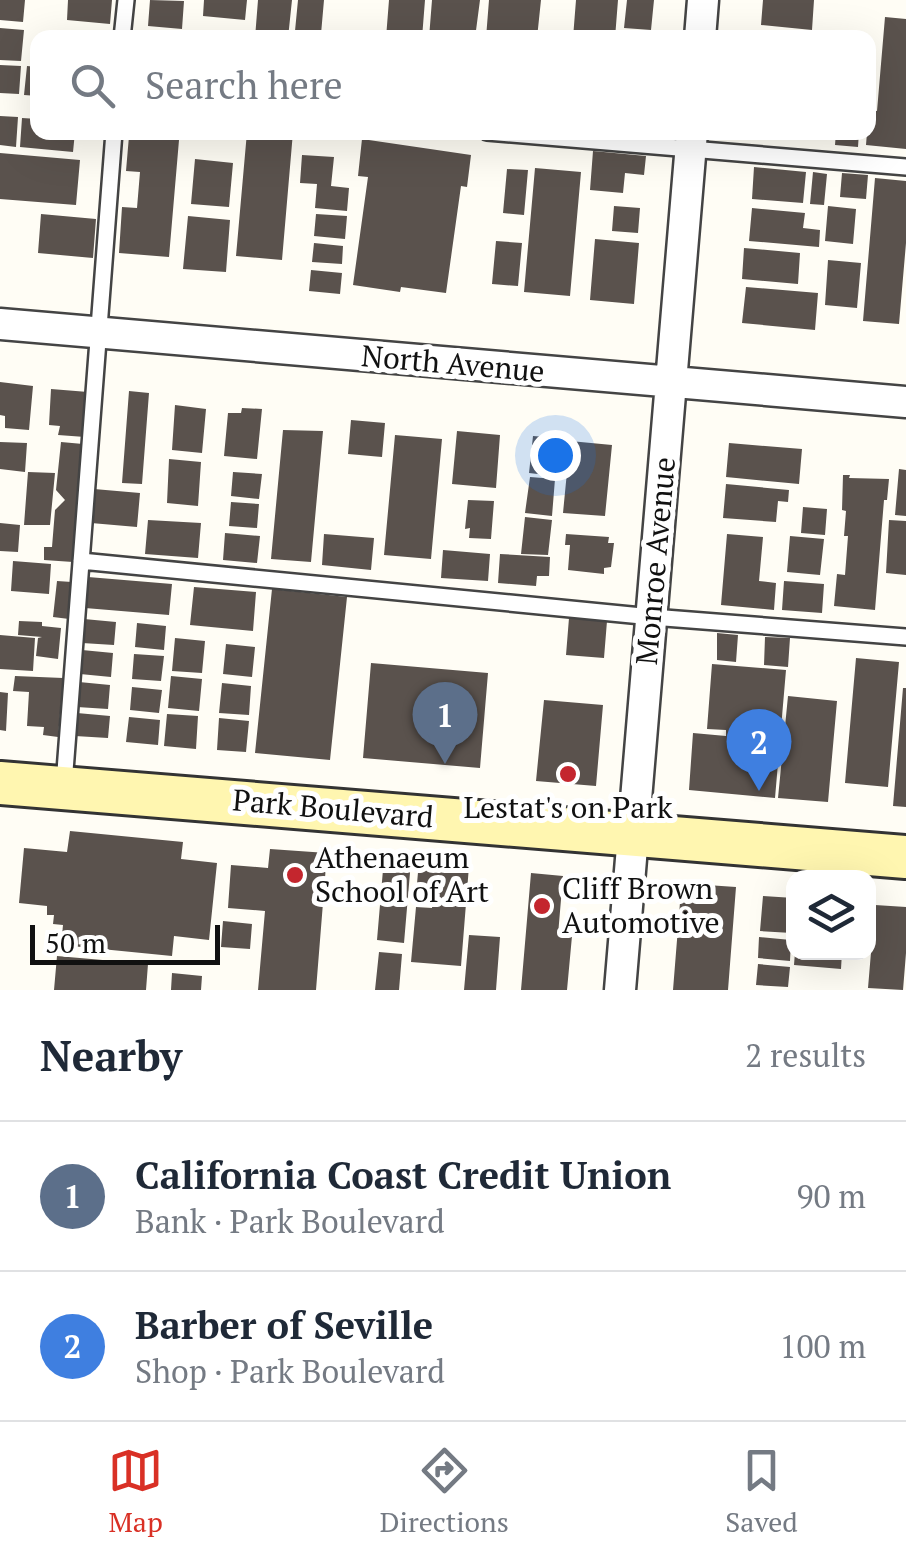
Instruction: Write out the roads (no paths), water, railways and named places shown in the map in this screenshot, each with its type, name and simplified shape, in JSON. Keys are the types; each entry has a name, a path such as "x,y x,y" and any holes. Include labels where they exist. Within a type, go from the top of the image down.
{"main road":[{"name":"Park Boulevard","path":"0,783 906,858"}],"street":[{"path":"701,30 703,0"},
{"name":"Monroe Avenue","path":"620,990 692,141"},
{"name":"North Avenue","path":"0,324 906,402"}],"lane":[{"path":"123,30 126,0"},
{"path":"64,788 113,140"},
{"path":"692,141 906,167"},
{"path":"81,560 652,617 906,638"}],"place":[{"name":"California Coast Credit Union","path":"445,764"},
{"name":"Lestat's on Park","path":"568,774"},
{"name":"Barber of Seville","path":"759,791"},
{"name":"Athenaeum School of Art","path":"295,875"},
{"name":"Cliff Brown Automotive","path":"542,906"}]}
